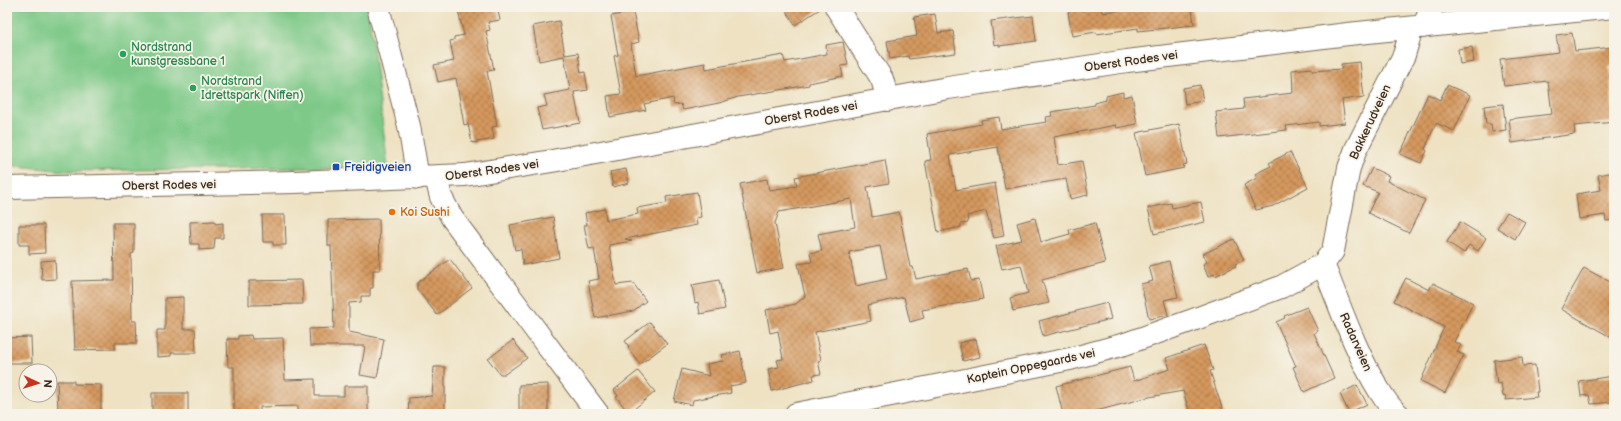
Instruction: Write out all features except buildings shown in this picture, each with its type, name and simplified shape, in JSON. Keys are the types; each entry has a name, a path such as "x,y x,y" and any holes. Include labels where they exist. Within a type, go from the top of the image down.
{"street":[{"path":"378,7 409,126 427,178 441,197 452,218 598,414"},
{"path":"836,7 882,79 888,100"},
{"name":"Bakkerudveien","path":"1323,264 1333,251 1349,168 1356,149 1418,28 1432,7"},
{"name":"Oberst Rodes vei","path":"7,188 427,178 464,175 552,161 948,88 1127,61 1348,34 1614,7"},
{"name":"Kaptein Oppegaards vei","path":"796,414 1070,359 1125,344 1193,320 1281,286 1323,264"},
{"name":"Radarveien","path":"1323,264 1355,344 1370,374 1384,398 1398,414"}],"green space":[{"name":"Nordstrand Idrettspark (Niffen)","path":"7,7 368,7 388,167 64,171 7,165"}],"place":[{"name":"Nordstrand kunstgressbane 1","path":"123,54"},
{"name":"Nordstrand Idrettspark (Niffen)","path":"193,88"},
{"name":"Freidigveien","path":"336,167"},
{"name":"Koi Sushi","path":"392,212"}]}
